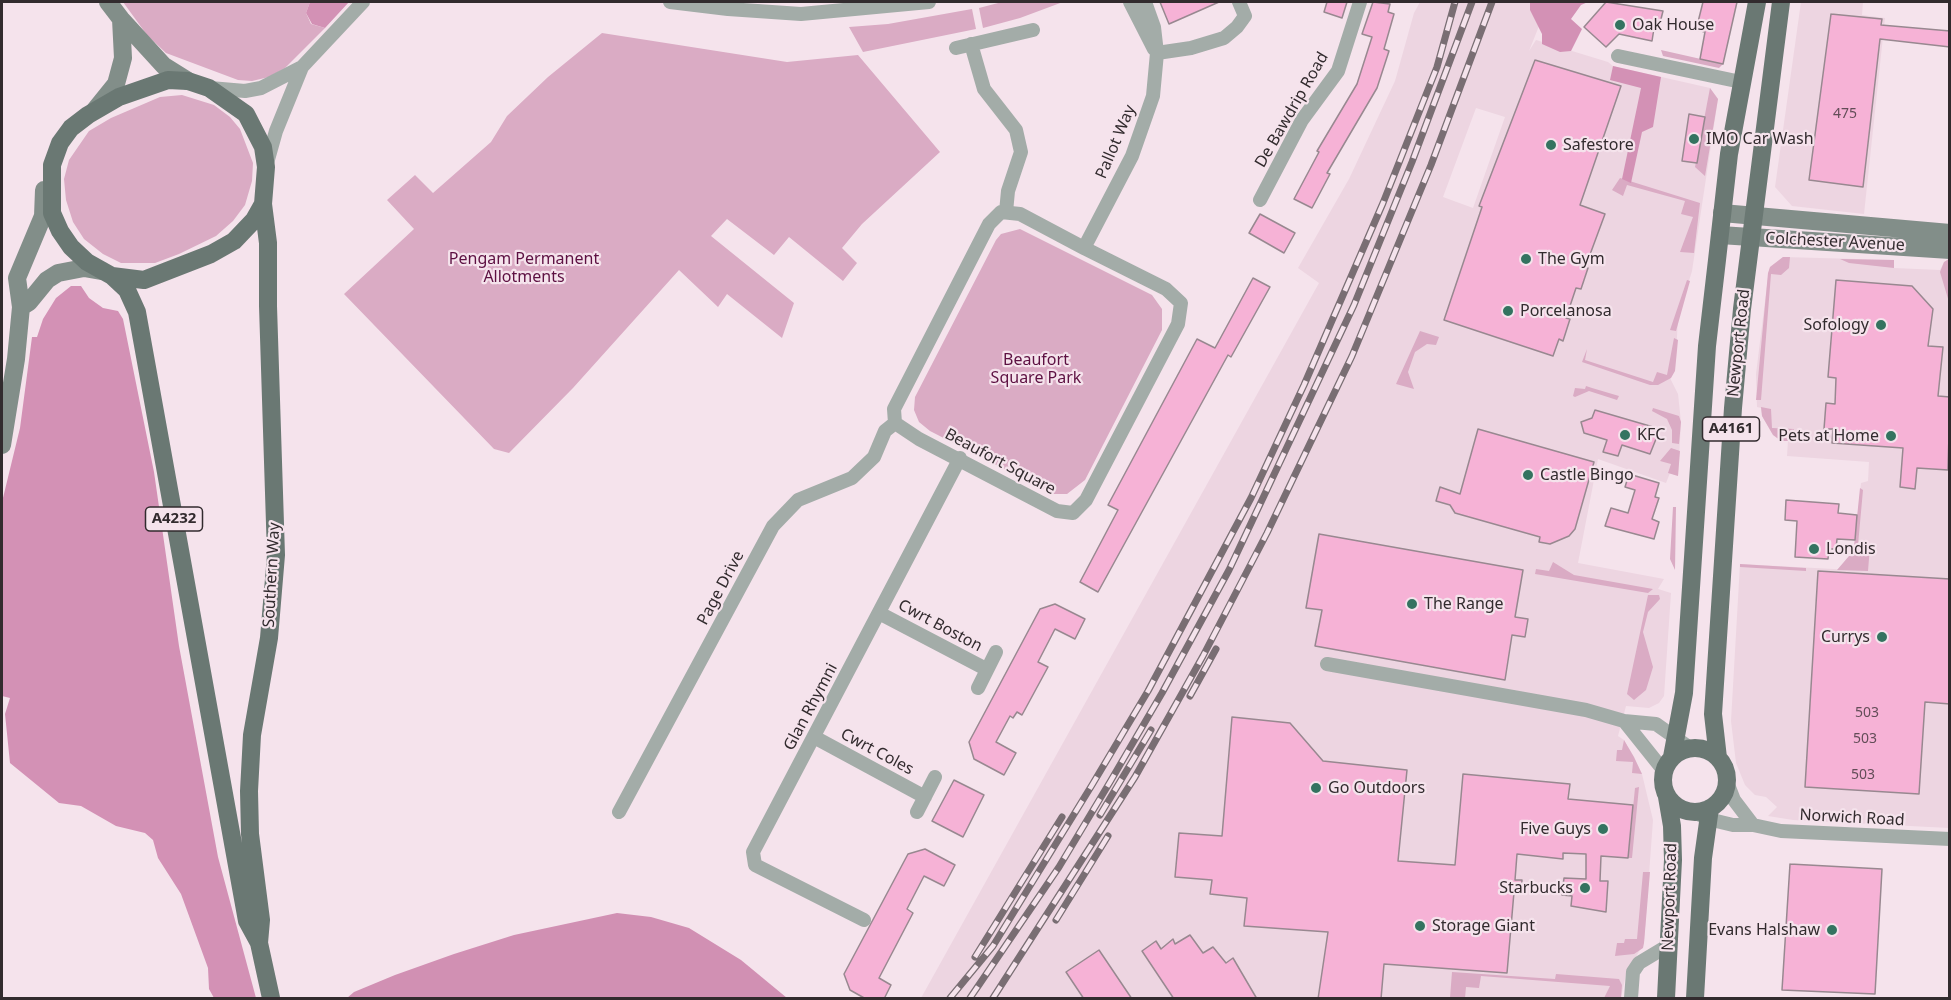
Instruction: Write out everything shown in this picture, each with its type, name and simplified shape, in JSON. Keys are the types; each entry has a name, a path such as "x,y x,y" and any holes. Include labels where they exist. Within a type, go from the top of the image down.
{"main road":[{"name":"Newport Road","path":"1683,742 1684,693 1707,346 1722,213 1741,82 1757,2"},
{"name":"Newport Road","path":"1718,758 1713,714 1735,386 1781,2"},
{"path":"168,80 188,81 209,88 246,114 263,147 266,167 263,204 254,220 234,241 211,254 144,280 106,273 71,247 52,213 52,165 60,143 71,128 95,110 119,97 168,80"},
{"name":"Southern Way","path":"259,944 261,920 250,834 249,791 252,735 269,638 276,555 268,243 263,204"},
{"name":"Southern Way","path":"106,273 126,290 137,312 247,921 259,944 271,999"},
{"path":"1718,758 1708,750 1683,742 1668,764 1664,787 1667,797 1678,807 1704,813 1720,798 1726,782"},
{"name":"A4161","path":"1718,758 1726,772 1726,782"},
{"name":"Newport Road","path":"1666,999 1673,860 1667,797"},
{"name":"Newport Road","path":"1695,999 1704,813"}],"street":[{"path":"108,2 120,20 164,66 188,81"},
{"path":"209,88 245,92 261,88 302,67 363,2"},
{"path":"670,2 801,14 929,2"},
{"path":"1130,2 1156,54 1191,48 1224,38 1237,27 1245,16 1239,2"},
{"name":"Pallot Way","path":"1086,243 1132,156 1153,96 1156,54 1154,27 1145,2"},
{"name":"De Bawdrip Road","path":"1260,200 1302,120 1338,71 1360,2"},
{"path":"95,110 116,84 123,58 120,20"},
{"path":"956,48 1033,30"},
{"path":"895,423 894,409 989,224 1001,212 1006,212 1008,191 1021,152 1016,130 984,89 971,44"},
{"path":"1618,56 1741,82"},
{"path":"266,167 276,131 302,67"},
{"path":"2,445 21,307 17,278 43,216 44,189 52,165"},
{"name":"Beaufort Square","path":"895,423 919,439 960,458 1057,511 1073,513 1086,500 1178,324 1181,303 1166,289 1086,243 1020,214 1006,212"},
{"name":"Colchester Avenue","path":"1722,213 1950,233"},
{"name":"Colchester Avenue","path":"1720,235 1950,250"},
{"path":"21,307 47,280 58,273 84,268 106,273"},
{"name":"Page Drive","path":"619,812 773,526 798,500 852,478 874,457 885,431 895,423"},
{"name":"Glan Rhymni","path":"864,920 755,865 753,852 960,458"},
{"name":"Cwrt Boston","path":"879,613 986,669"},
{"name":"Cwrt Boston","path":"978,688 996,652"},
{"path":"1327,664 1586,710 1624,721 1656,724 1683,742"},
{"path":"1624,721 1668,764"},
{"name":"Cwrt Coles","path":"814,737 925,797"},
{"name":"Cwrt Coles","path":"917,812 935,777"},
{"path":"1726,782 1734,800 1753,825"},
{"name":"Norwich Road","path":"1704,813 1733,825 1753,825 1781,831 1950,839"},
{"path":"1631,999 1633,972 1639,963 1669,945"}],"shaded area":[{"path":"310,2 349,2 325,28 312,24 306,13"},
{"path":"1420,2 1531,2 1547,6 1529,51 1536,40 1608,62 1613,66 1710,88 1718,99 1692,271 1678,317 1676,356 1669,376 1678,394 1681,422 1678,476 1670,473 1666,483 1598,459 1578,563 1664,579 1658,589 1671,593 1664,696 1659,703 1649,708 1626,706 1618,736 1624,740 1642,774 1653,820 1644,943 1626,974 1621,998 921,998 1319,283 1298,268 1349,179 1395,81 1414,13","holes":["1476,108 1505,117 1473,208 1443,197"]},
{"path":"1530,2 1588,2 1581,5 1571,19 1582,29 1571,51 1560,52 1542,44 1542,34 1530,10"},
{"path":"1801,2 1863,2 1862,15 1885,18 1864,214 1792,206 1775,187"},
{"path":"1613,66 1661,77 1653,127 1642,132 1631,183 1622,179 1641,88 1610,80"},
{"path":"1783,257 1894,260 1894,268 1940,270 1944,262 1949,259 1949,828 1793,820 1768,816 1777,807 1766,797 1755,795 1745,785 1736,763 1731,721 1740,564 1852,570 1861,483 1868,481 1869,462 1787,456 1788,441 1773,435 1762,416 1761,408 1757,407 1756,374 1768,277 1770,267"},
{"path":"71,286 81,286 89,298 103,308 118,311 123,319 154,472 179,646 218,857 256,998 214,998 209,989 208,968 181,894 158,858 153,840 145,833 116,826 81,806 59,803 10,763 5,714 10,698 2,696 2,502 20,428 32,337 37,337 43,319 56,298"},
{"path":"617,913 651,917 689,928 741,960 787,998 347,998 354,992 395,975 514,935"}],"green space":[{"path":"123,2 310,2 306,13 311,24 325,28 285,68 269,77 252,81 238,80 166,53 147,35"},
{"path":"1002,2 1063,2 1020,18 983,28 979,8"},
{"path":"972,9 976,29 863,52 849,27 888,24"},
{"name":"Pengam Permanent Allotments","path":"602,33 787,62 858,55 940,152 862,224 842,248 857,263 843,281 789,237 774,255 727,219 711,236 794,303 782,338 727,294 718,307 679,270 573,388 509,453 494,449 344,294 414,229 387,200 415,175 433,193 491,142 507,116 548,77"},
{"path":"1661,50 1723,64 1719,68 1663,56"},
{"path":"1710,88 1718,99 1705,176 1695,167"},
{"path":"182,95 214,105 230,117 240,129 253,163 252,181 245,205 233,221 216,236 179,254 155,263 121,263 103,254 84,239 73,222 66,200 64,179 69,160 89,131 111,118 160,97"},
{"path":"1620,178 1700,203 1694,253 1680,252 1693,217 1681,214 1685,201 1627,185 1623,196 1612,190"},
{"name":"Beaufort Square Park","path":"1020,229 1152,295 1162,309 1162,330 1085,480 1067,494 1053,494 930,431 919,422 914,410 915,397 996,240 1001,234"},
{"path":"1783,257 1790,257 1789,268 1781,275 1771,274 1761,400 1756,400 1768,273 1770,267"},
{"path":"1840,259 1894,260 1894,268 1849,263"},
{"path":"1950,259 1949,302 1940,272 1944,262"},
{"path":"1687,280 1690,281 1676,331 1670,330"},
{"path":"1420,331 1439,337 1436,345 1427,344 1415,352 1408,372 1414,389 1396,384"},
{"path":"1674,338 1678,340 1675,371 1671,378 1658,385 1650,385 1582,362 1587,349 1585,360 1653,382 1657,372 1667,375"},
{"path":"1586,386 1619,396 1617,400 1589,391 1573,396 1575,388 1585,389"},
{"path":"1761,407 1771,409 1772,428 1794,429 1794,441 1781,441 1773,435 1762,416"},
{"path":"1653,408 1679,416 1681,422 1679,444 1672,443 1672,430 1667,419 1652,411"},
{"path":"1671,448 1680,451 1678,476 1668,473 1671,464 1660,461"},
{"path":"1860,488 1863,490 1858,545 1870,546 1868,571 1837,570 1849,556 1853,556"},
{"path":"1673,507 1676,507 1675,570 1670,559"},
{"path":"1553,562 1574,575 1653,589 1648,593 1535,574 1536,569 1549,571"},
{"path":"1740,564 1806,568 1806,571 1740,567"},
{"path":"1648,595 1659,595 1660,599 1648,612 1643,632 1653,667 1646,690 1634,700 1627,694"},
{"path":"1624,740 1642,774 1632,773 1633,762 1616,761 1617,750 1622,750"},
{"path":"1639,787 1632,858 1628,858 1635,788"},
{"path":"1643,872 1650,872 1643,948 1634,954 1615,956 1617,943 1624,943 1625,939 1637,939"},
{"path":"1452,972 1555,979 1556,974 1619,979 1622,985 1621,998 1604,998 1610,986 1481,976 1479,988 1466,987 1465,998 1450,998"}],"building":[{"path":"1160,2 1219,2 1169,24"},
{"path":"1327,2 1347,2 1342,18 1324,12"},
{"path":"1373,2 1390,4 1388,12 1394,14 1384,49 1389,51 1377,88 1327,173 1330,174 1312,208 1294,199 1319,152 1317,151 1357,84 1372,37 1362,34"},
{"name":"Oak House","path":"1606,2 1663,11 1660,23 1655,22 1652,41 1619,34 1606,47 1584,27"},
{"path":"1703,2 1737,2 1723,64 1700,59 1705,32 1696,30"},
{"path":"1831,14 1882,19 1881,25 1950,31 1950,47 1880,39 1863,187 1809,180"},
{"path":"1535,60 1621,86 1580,205 1605,214 1585,268 1588,268 1581,289 1576,288 1566,318 1570,319 1563,341 1559,339 1553,356 1444,320 1482,207 1479,206"},
{"name":"IMO Car Wash","path":"1689,114 1705,117 1697,163 1682,161"},
{"path":"1260,214 1295,233 1284,253 1249,233"},
{"path":"1253,278 1270,287 1231,357 1228,355 1098,592 1080,582 1118,510 1108,505 1197,339 1215,348"},
{"path":"1836,280 1912,286 1933,309 1928,346 1943,347 1938,396 1950,397 1948,470 1917,468 1915,489 1900,487 1903,448 1832,443 1833,429 1824,429 1826,403 1835,404 1836,378 1828,377"},
{"name":"KFC","path":"1595,410 1660,429 1650,454 1622,445 1618,456 1603,452 1607,440 1584,433 1581,422 1592,418"},
{"name":"Castle Bingo","path":"1478,429 1594,462 1575,529 1569,536 1550,544 1539,542 1540,537 1455,513 1450,505 1436,501 1440,487 1460,494"},
{"path":"1629,474 1659,483 1655,497 1659,498 1652,519 1659,522 1654,539 1605,526 1611,508 1628,513 1635,490 1625,487"},
{"path":"1786,500 1839,504 1838,513 1857,515 1855,540 1837,539 1836,549 1829,549 1828,559 1795,557 1797,521 1785,520"},
{"name":"The Range","path":"1319,534 1523,570 1515,617 1528,619 1525,637 1512,635 1505,680 1315,646 1322,610 1306,608"},
{"name":"Currys","path":"1818,571 1950,579 1950,704 1925,702 1919,794 1805,787"},
{"path":"1055,604 1085,619 1075,639 1055,629 1038,662 1048,667 1022,715 1017,712 1013,718 1010,716 996,742 1016,753 1004,775 974,759 969,742 1040,609"},
{"path":"1232,717 1290,723 1323,761 1407,770 1398,861 1455,865 1463,774 1570,784 1568,799 1633,805 1628,858 1601,856 1600,881 1608,881 1606,912 1571,906 1572,896 1562,895 1564,878 1586,879 1586,854 1563,853 1563,859 1517,854 1515,880 1522,880 1521,892 1514,892 1507,973 1384,964 1381,999 1318,999 1328,932 1244,926 1247,898 1210,894 1212,880 1175,877 1179,833 1222,836"},
{"path":"954,780 984,795 963,837 932,821"},
{"path":"925,849 955,865 944,886 924,876 907,909 913,913 879,978 891,985 884,999 866,999 850,990 844,974 908,854"},
{"name":"Evans Halshaw","path":"1790,864 1882,869 1875,994 1782,990"},
{"path":"1190,935 1203,953 1213,947 1226,963 1233,958 1257,999 1174,999 1142,951 1156,941 1161,949 1173,939 1175,944"},
{"path":"1099,950 1132,999 1084,999 1066,972"}],"railway":[{"path":"950,998 993,946 1092,785 1148,691 1251,498 1304,385 1383,203 1437,67 1455,2"},
{"path":"970,998 1059,867 1162,693 1229,570 1354,305 1412,162 1472,2"},
{"path":"993,998 1135,777 1203,656 1267,533 1352,356 1431,165 1492,2"},
{"path":"1190,696 1216,649"},
{"path":"1100,815 1151,730"},
{"path":"975,957 1062,817"},
{"path":"1056,920 1108,836"}],"place":[{"name":"Oak House","path":"1620,25"},
{"name":"IMO Car Wash","path":"1694,139"},
{"name":"Safestore","path":"1551,145"},
{"name":"The Gym","path":"1526,259"},
{"name":"Porcelanosa","path":"1508,311"},
{"name":"Sofology","path":"1881,325"},
{"name":"KFC","path":"1625,435"},
{"name":"Pets at Home","path":"1891,436"},
{"name":"Castle Bingo","path":"1528,475"},
{"name":"Londis","path":"1814,549"},
{"name":"The Range","path":"1412,604"},
{"name":"Currys","path":"1882,637"},
{"name":"Go Outdoors","path":"1316,788"},
{"name":"Five Guys","path":"1603,829"},
{"name":"Starbucks","path":"1585,888"},
{"name":"Storage Giant","path":"1420,926"},
{"name":"Evans Halshaw","path":"1832,930"}]}
